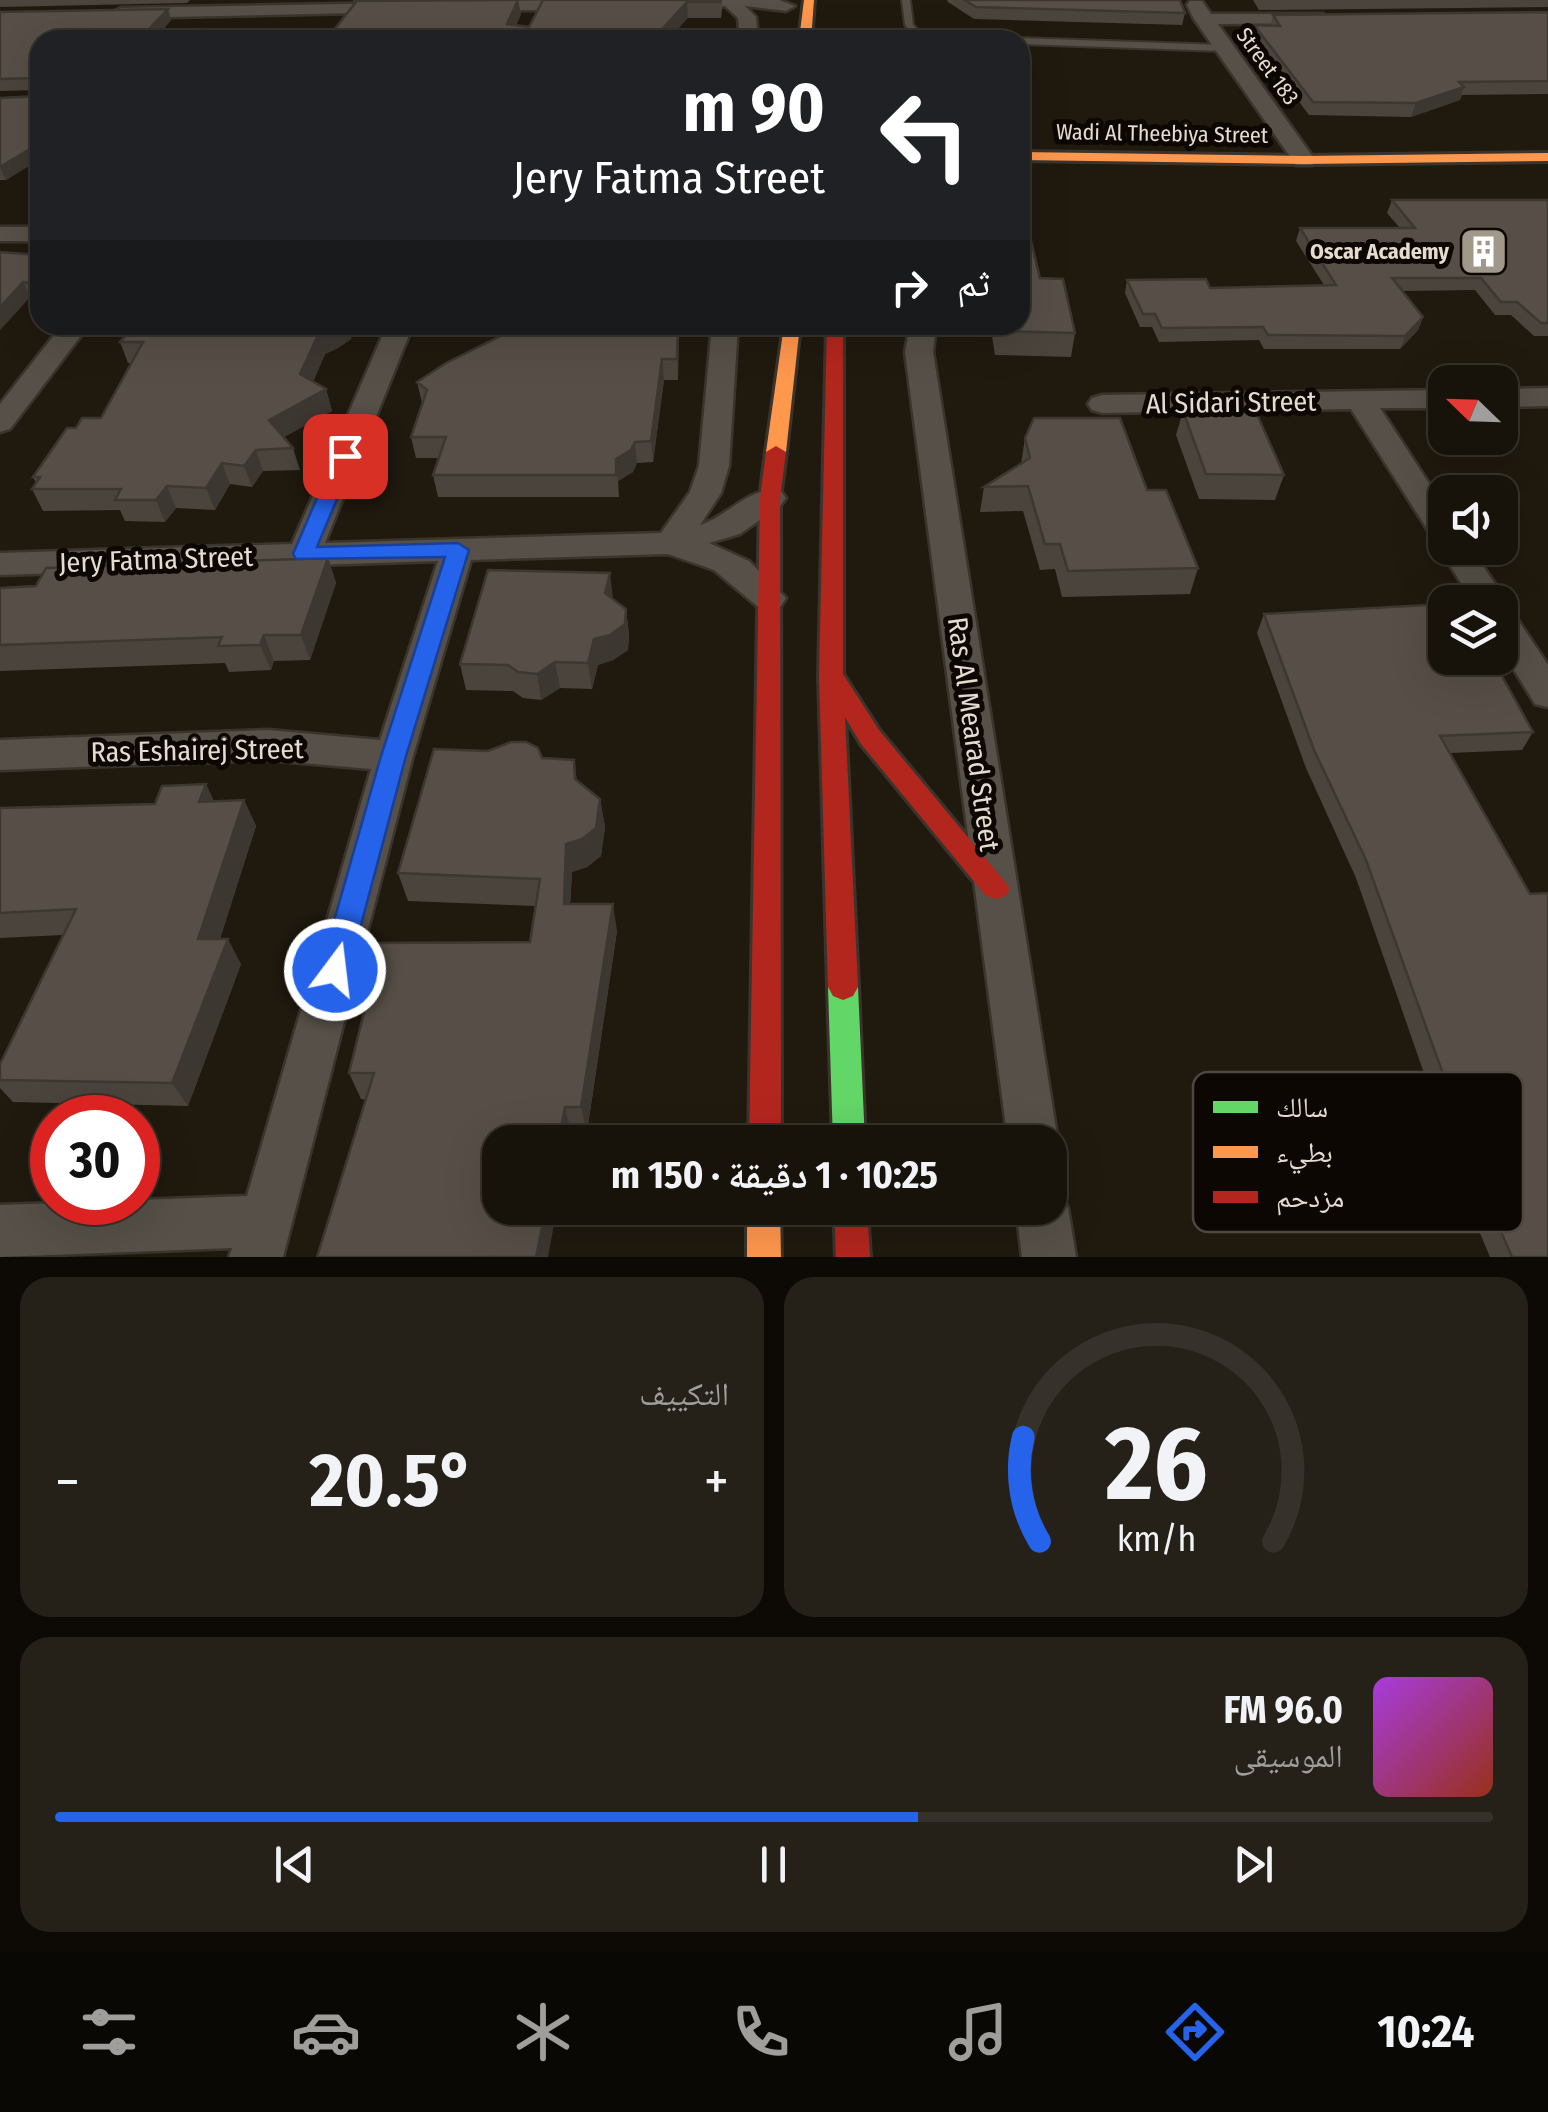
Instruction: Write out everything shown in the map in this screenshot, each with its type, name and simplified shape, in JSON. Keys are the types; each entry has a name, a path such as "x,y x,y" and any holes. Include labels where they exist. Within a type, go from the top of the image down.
{"street":[{"path":"729,1 747,17 748,30"},
{"path":"652,3 785,3 807,21"},
{"path":"448,7 534,14 614,4"},
{"path":"100,13 314,17 411,8"},
{"path":"1199,9 1338,17"},
{"name":"Street 183","path":"1199,9 1304,160"},
{"name":"Wadi Al Theebiya Street","path":"1030,156 1304,160 1548,157"},
{"name":"Wadi Al Theebiya Street","path":"1030,178 1183,174 1304,160"},
{"path":"0,234 30,234"},
{"path":"0,423 68,335"},
{"path":"304,554 396,335"},
{"path":"671,544 705,493 714,466 724,335"},
{"path":"765,1125 770,498 791,335"},
{"path":"835,335 830,674 848,1125"},
{"name":"Ras Al Mearad Street","path":"922,335 919,352 1031,1125"},
{"path":"1518,398 1548,397"},
{"name":"Al Sidari Street","path":"1102,404 1428,399"},
{"path":"1360,400 1428,506"},
{"name":"Jery Fatma Street","path":"0,564 671,544 729,527 770,498"},
{"name":"Jery Fatma Street","path":"671,544 729,562 752,578 769,598"},
{"path":"0,1231 261,1239 394,756 458,550"},
{"path":"1518,646 1548,694"},
{"path":"830,674 870,736 996,888"},
{"name":"Ras Eshairej Street","path":"0,755 268,744 394,756"},
{"path":"764,1225 764,1257"},
{"path":"852,1225 853,1257"},
{"path":"1044,1225 1049,1257"}],"lane":[{"path":"906,0 914,30"},
{"path":"1030,41 1223,48"}],"building":[{"path":"518,0 507,24 529,27 543,0 721,0 687,2 661,30 334,30 356,2 353,1"},
{"path":"964,0 1180,0 1185,13 976,7"},
{"path":"168,9 148,30 30,30 30,78 0,79 0,12"},
{"path":"1548,12 1548,81 1459,82 1464,87 1416,103 1313,102 1254,25 1280,26 1273,15"},
{"path":"30,96 30,149 0,167 0,98"},
{"path":"1392,200 1548,200 1548,323 1541,323 1517,302 1501,302 1481,278 1392,278 1423,317 1405,336 1268,335 1263,327 1162,328 1155,314 1143,314 1127,280 1206,279 1210,288 1336,285 1300,228 1415,228"},
{"path":"1030,237 1040,278 1063,279 1075,333 1030,332"},
{"path":"0,252 30,254 30,283 23,282 0,307"},
{"path":"126,335 318,335 300,374 326,389 269,420 293,448 256,450 244,466 222,463 206,488 167,486 156,500 115,500 121,489 32,489 40,477 33,477 67,428 76,428 82,418 101,418 143,342 120,342"},
{"path":"503,335 678,335 677,359 662,359 651,441 635,442 631,450 616,459 616,475 433,475 446,437 411,437 427,390 417,382"},
{"path":"1183,411 1256,412 1284,475 1206,474"},
{"path":"1034,418 1120,418 1147,490 1166,490 1198,568 1068,571 1060,544 1045,544 1028,486 984,487 1030,458 1025,438"},
{"path":"328,558 301,635 264,635 260,645 218,646 222,637 0,645 0,588 36,586 46,568"},
{"path":"488,570 610,573 605,593 626,609 625,624 610,635 594,639 588,663 555,662 537,674 518,672 508,665 460,664"},
{"path":"1428,605 1428,675 1501,675 1533,732 1440,736 1530,894 1548,893 1548,1257 1512,1257 1501,1232 1523,1232 1523,1072 1442,1072 1366,860 1314,750 1264,614"},
{"path":"511,742 526,742 538,748 542,758 574,760 575,779 600,799 596,828 582,839 566,844 564,904 613,904 581,1107 565,1107 561,1125 482,1125 482,1225 543,1225 536,1257 317,1257 374,1073 349,1073 370,988 360,988 372,943 530,942 540,879 398,873 434,749 488,751"},
{"path":"206,784 199,802 244,800 198,939 228,939 172,1083 0,1080 0,1064 76,909 0,913 0,808 155,804 162,786"}],"traffic: fast":[{"path":"843,987 848,1125"}],"traffic: slow":[{"path":"806,30 809,0"},
{"path":"1030,156 1304,160 1548,157"},
{"path":"776,452 791,335"},
{"path":"764,1225 764,1257"}],"traffic: jam":[{"path":"835,335 831,674 843,987"},
{"path":"765,1125 770,498 776,452"},
{"path":"831,675 870,737 996,888"},
{"path":"852,1225 853,1257"}],"place":[{"name":"Oscar Academy","path":"1484,251"}],"route":[{"path":"335,970 394,756 458,550 304,554 345,456"}]}
